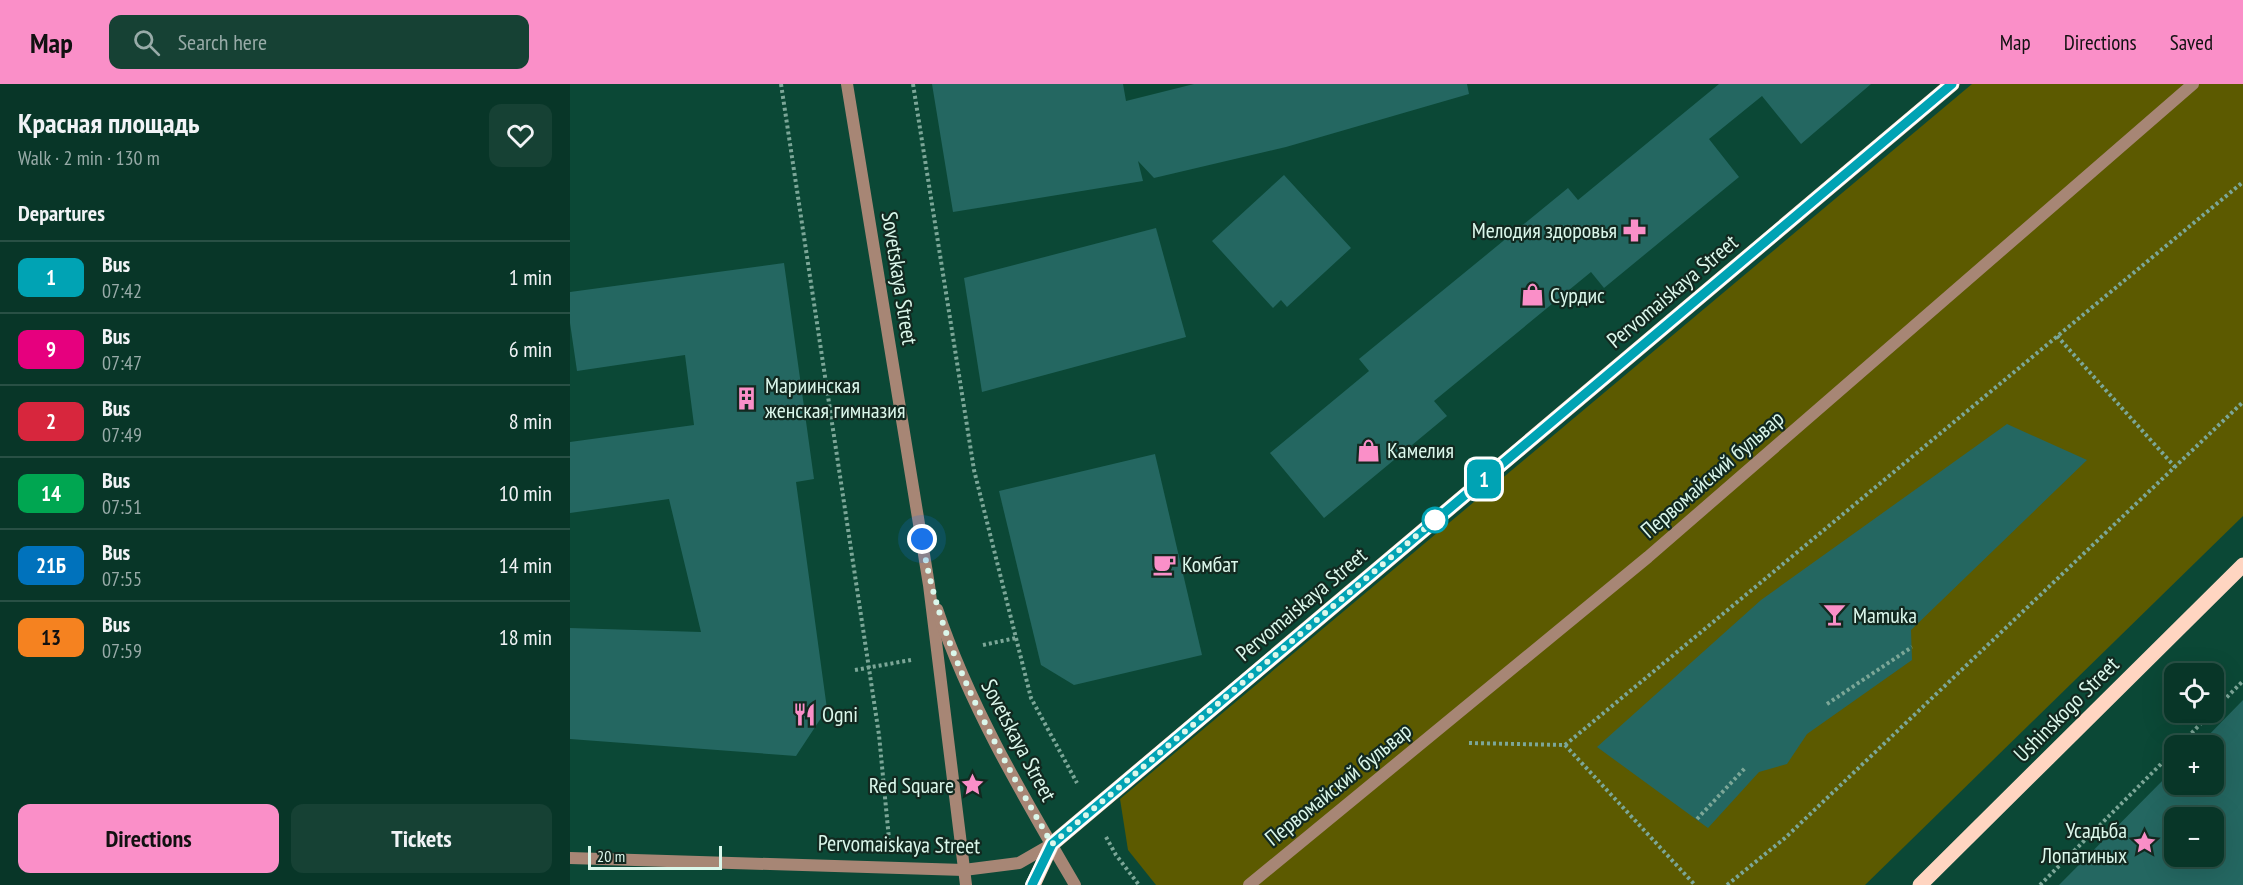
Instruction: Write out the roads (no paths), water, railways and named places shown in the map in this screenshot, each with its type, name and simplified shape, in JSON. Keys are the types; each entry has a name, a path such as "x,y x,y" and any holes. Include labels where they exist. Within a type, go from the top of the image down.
{"main road":[{"name":"Pervomaiskaya Street","path":"1052,844 1952,84"},
{"name":"Ushinskogo Street","path":"1920,885 2243,566"},
{"path":"1032,885 1052,844"}],"street":[{"name":"Sovetskaya Street","path":"847,84 929,585 966,885"},
{"name":"Первомайский бульвар","path":"1249,885 1648,557 2193,84"},
{"name":"Sovetskaya Street","path":"929,585 950,647 978,711 1075,885"},
{"name":"Pervomaiskaya Street","path":"570,858 964,870 1019,863 1052,844"}],"place":[{"name":"Мелодия здоровья","path":"1635,230"},
{"name":"Сурдис","path":"1532,295"},
{"name":"Мариинская женская гимназия","path":"747,398"},
{"name":"Камелия","path":"1369,450"},
{"name":"Комбат","path":"1164,564"},
{"name":"Mamuka","path":"1835,615"},
{"name":"Ogni","path":"804,714"},
{"name":"Red Square","path":"972,785"},
{"name":"Усадьба Лопатиных","path":"2145,843"}]}
